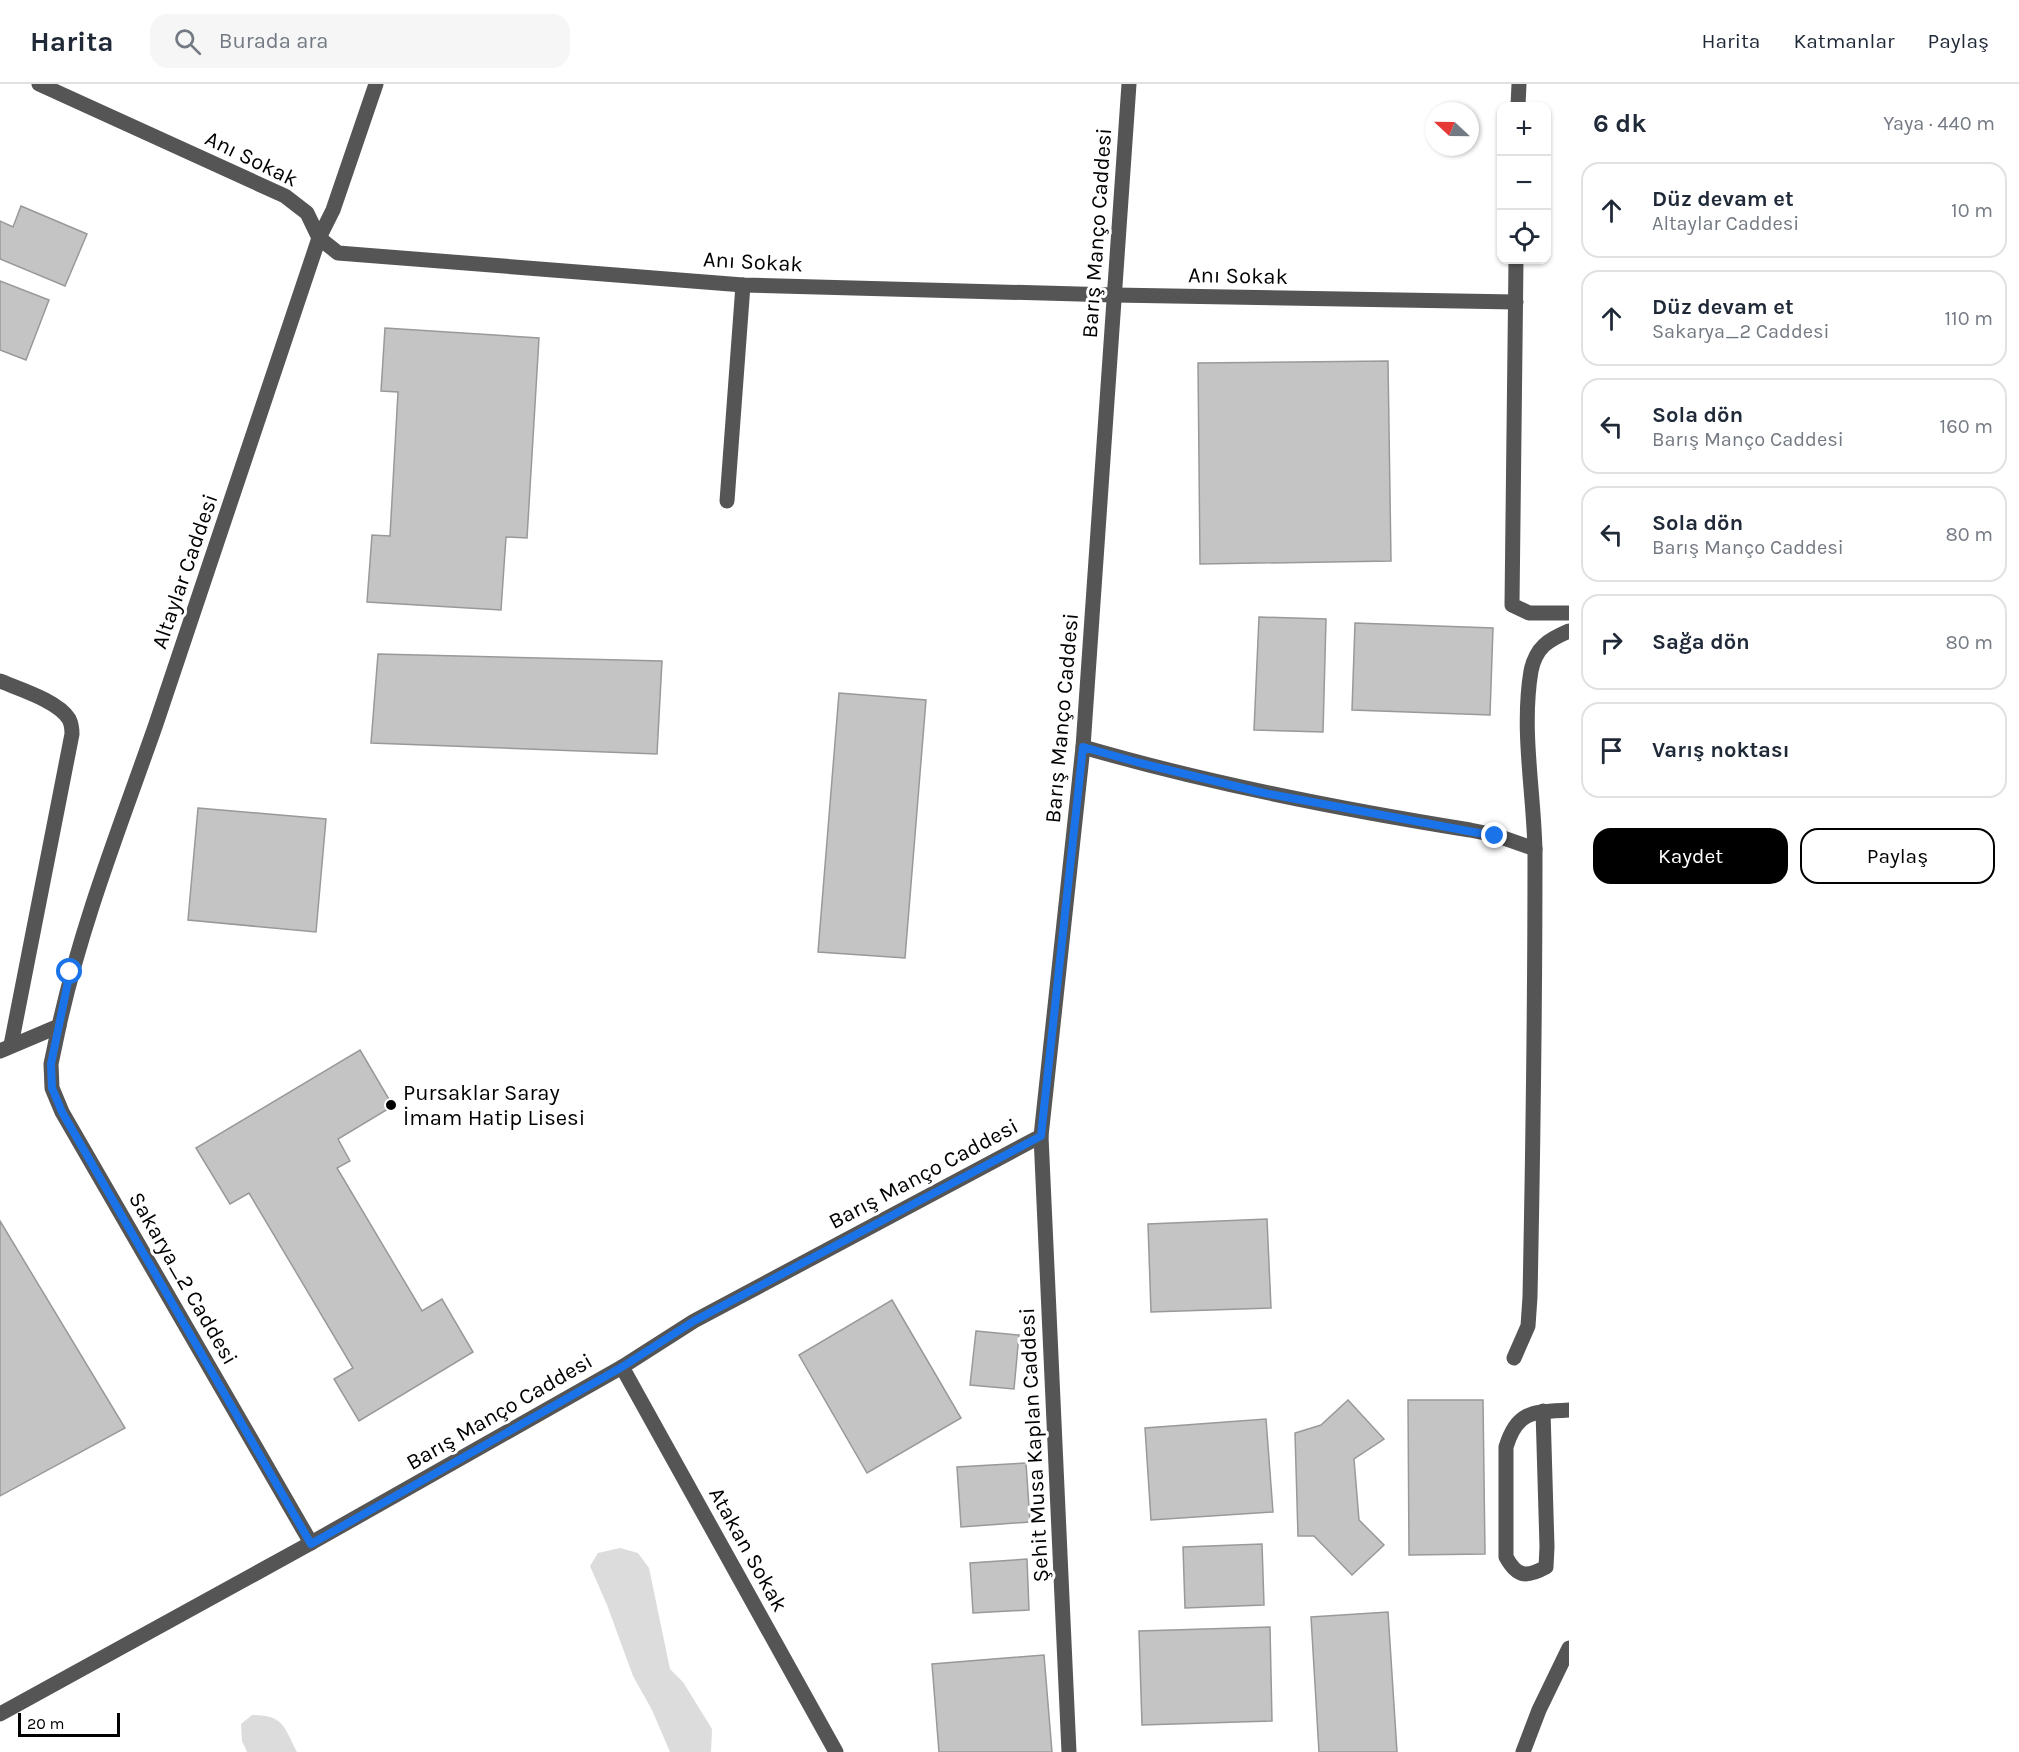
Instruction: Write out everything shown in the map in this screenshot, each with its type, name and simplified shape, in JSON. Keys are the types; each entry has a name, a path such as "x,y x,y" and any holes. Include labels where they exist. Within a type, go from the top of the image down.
{"street":[{"name":"Anı Sokak","path":"39,84 285,196 307,213 319,238 338,253 743,285 1114,296 1516,302"},
{"name":"Altaylar Caddesi","path":"58,1026 70,972 100,879 155,726 319,238 333,210 376,84"},
{"name":"Barış Manço Caddesi","path":"0,1714 311,1544 622,1367 694,1321 1041,1136 1083,747 1129,84"},
{"path":"1518,102 1519,84"},
{"path":"1516,264 1512,605 1529,613 1569,613"},
{"path":"727,501 743,285"},
{"path":"1514,1358 1528,1326 1530,1297 1534,849 1528,740 1531,670 1542,646 1569,631"},
{"path":"0,681 44,700 60,710 69,720 72,734 5,1048"},
{"path":"1083,747 1264,793 1470,830 1534,849"},
{"path":"5,1048 58,1026"},
{"name":"Sakarya_2 Caddesi","path":"58,1026 51,1064 52,1088 62,1112 311,1544"},
{"name":"Şehit Musa Kaplan Caddesi","path":"1041,1136 1069,1752"},
{"name":"Atakan Sokak","path":"622,1367 836,1752"},
{"path":"1543,1411 1546,1567 1534,1573 1523,1574 1513,1569 1506,1557 1506,1447 1510,1433 1520,1419 1543,1411 1569,1410"},
{"path":"1523,1752 1539,1710 1569,1648"}],"shaded area":[{"path":"620,1548 638,1553 649,1568 670,1669 683,1682 712,1729 711,1752 670,1752 652,1710 633,1676 590,1566 598,1553"},
{"path":"252,1715 271,1717 282,1724 297,1752 247,1752 242,1741 241,1724"}],"building":[{"path":"21,206 87,234 65,286 0,259 0,221 13,227"},
{"path":"0,281 49,300 26,360 0,350"},
{"path":"385,328 539,338 527,538 506,537 501,610 367,602 372,535 390,536 398,392 381,391"},
{"path":"1388,361 1391,561 1200,564 1198,363"},
{"path":"1259,617 1326,619 1323,732 1254,730"},
{"path":"1355,623 1493,628 1490,715 1352,710"},
{"path":"378,654 662,661 657,754 371,743"},
{"path":"839,693 926,700 905,958 818,952"},
{"path":"198,808 326,819 316,932 188,920"},
{"path":"360,1050 393,1106 338,1139 350,1161 337,1168 422,1311 442,1299 473,1352 359,1421 334,1379 353,1368 249,1193 230,1204 196,1148"},
{"path":"1267,1219 1271,1308 1151,1312 1148,1224"},
{"path":"0,1221 125,1428 0,1496"},
{"path":"892,1300 961,1418 867,1473 799,1355"},
{"path":"976,1331 1019,1335 1014,1389 970,1385"},
{"path":"1348,1400 1384,1439 1354,1459 1359,1520 1384,1545 1352,1575 1314,1536 1298,1536 1295,1433 1321,1425"},
{"path":"1408,1400 1483,1400 1485,1554 1409,1555"},
{"path":"1266,1419 1273,1512 1151,1520 1145,1428"},
{"path":"1026,1463 1030,1522 961,1527 957,1467"},
{"path":"1262,1544 1264,1605 1185,1608 1183,1547"},
{"path":"1027,1559 1029,1610 973,1613 970,1563"},
{"path":"1388,1612 1397,1752 1319,1752 1311,1617"},
{"path":"1270,1627 1272,1721 1142,1725 1139,1631"},
{"path":"1044,1655 1052,1752 939,1752 932,1664"}],"place":[{"name":"Pursaklar Saray İmam Hatip Lisesi","path":"391,1105"}],"route":[{"path":"70,972 51,1064 52,1088 62,1112 311,1544 622,1367 694,1321 1041,1136 1083,747 1264,793 1495,836"}]}
